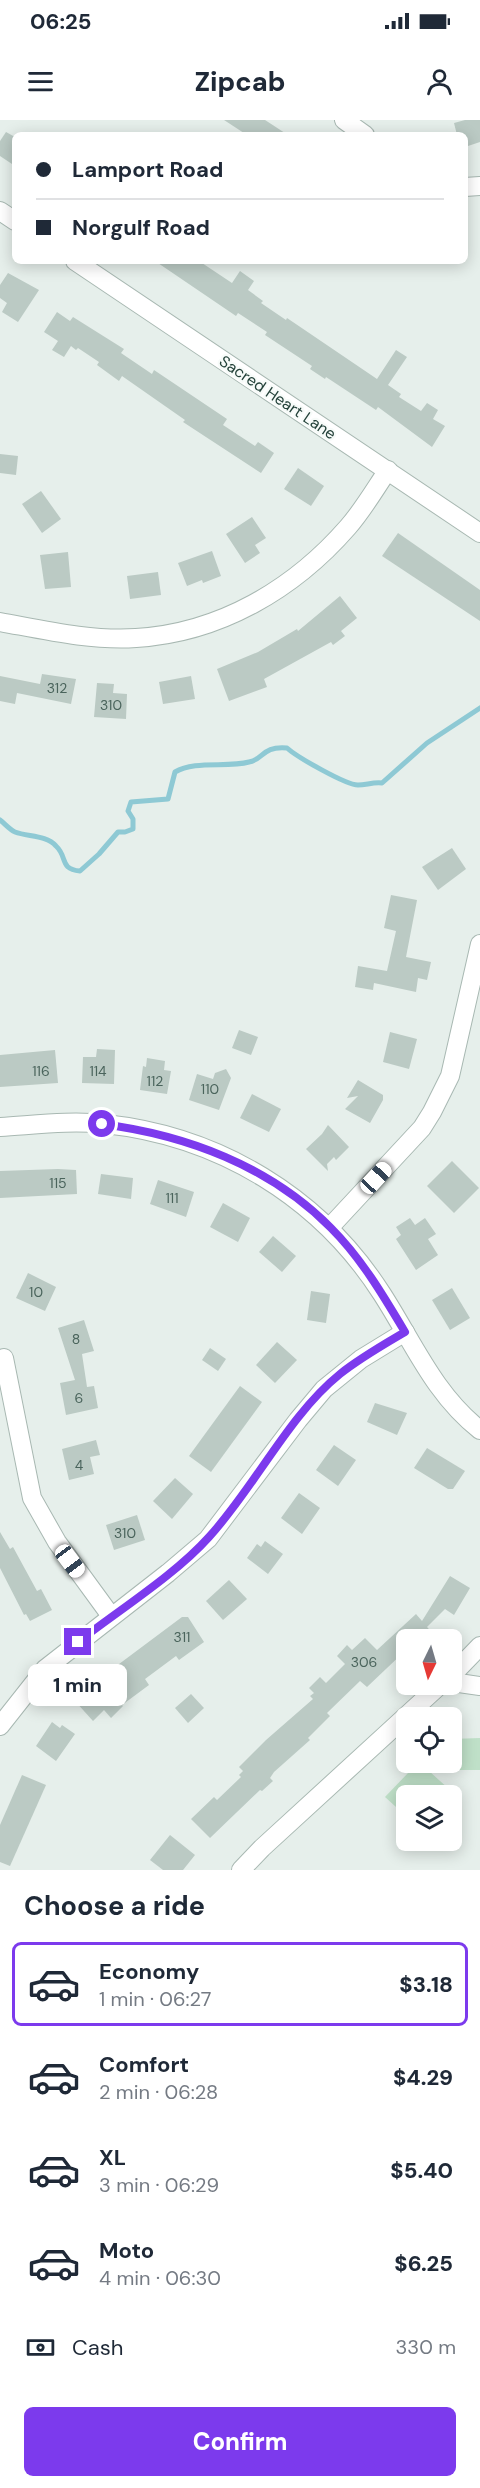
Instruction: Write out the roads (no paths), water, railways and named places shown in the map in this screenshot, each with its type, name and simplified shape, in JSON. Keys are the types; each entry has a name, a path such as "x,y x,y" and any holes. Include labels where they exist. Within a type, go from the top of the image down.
{"street":[{"path":"344,120 361,132"},
{"name":"Sacred Heart Lane","path":"79,264 480,533"},
{"path":"0,622 71,634 135,638 172,633 211,623 272,594 299,575 350,525 388,470"},
{"path":"330,1227 422,1128 432,1112 450,1076 480,944"},
{"path":"0,1126 102,1124 144,1129 182,1140 252,1168 287,1192 330,1227 382,1293 429,1374 456,1409 480,1430"},
{"path":"0,1726 45,1669 208,1539 324,1389 361,1359 405,1332"},
{"path":"4,1358 32,1498 57,1542 111,1616"},
{"path":"462,1665 480,1646"},
{"path":"462,1683 480,1686"},
{"path":"241,1870 429,1695"}],"waterway":[{"path":"0,820 15,832 52,842 60,850 66,865 73,870 80,871 118,832 133,829 133,819 128,811 131,802 168,799 175,772 183,768 240,764 254,760 272,749 287,748 322,770 352,784 382,783 427,743 480,708"}]}
